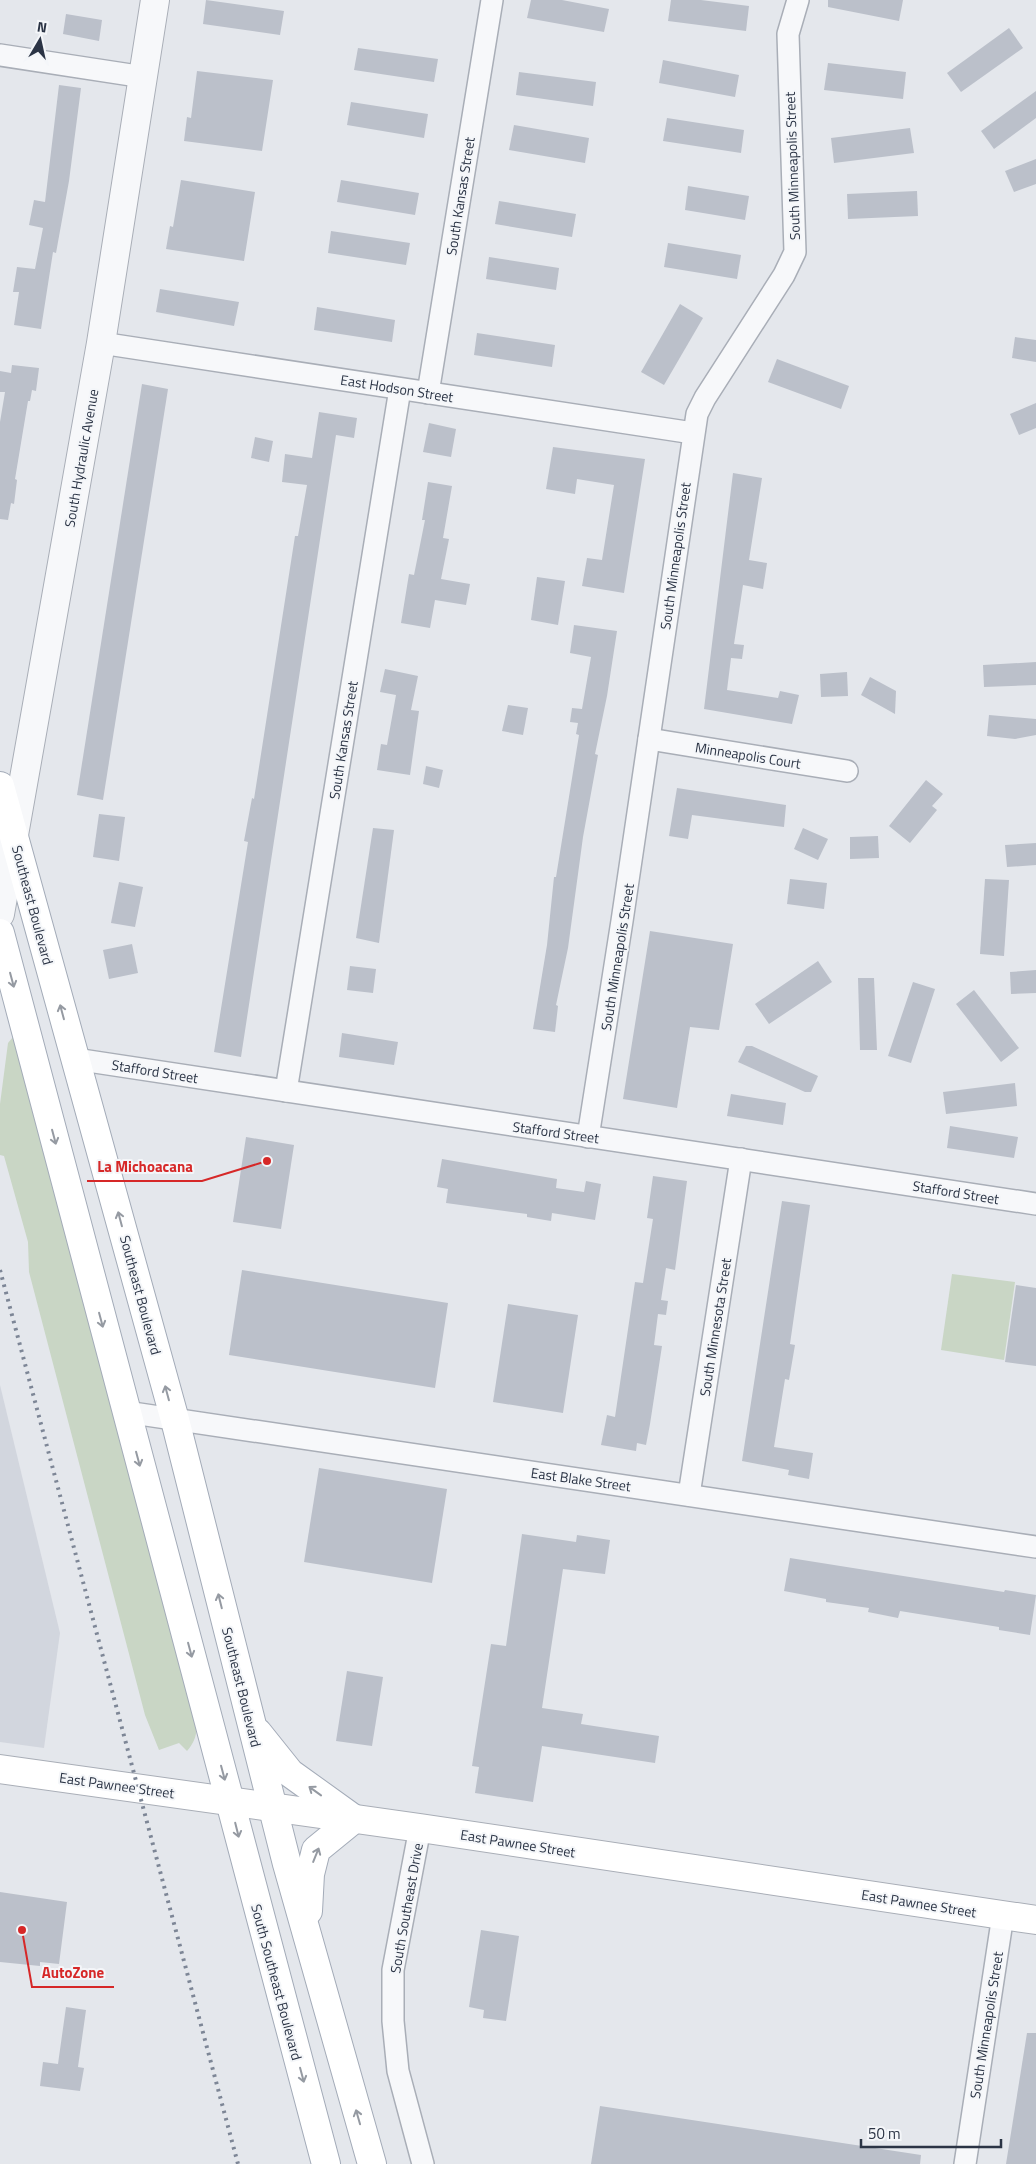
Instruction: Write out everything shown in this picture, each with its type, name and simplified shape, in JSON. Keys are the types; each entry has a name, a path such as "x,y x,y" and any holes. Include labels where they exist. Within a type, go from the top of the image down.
{"main road":[{"name":"Southeast Boulevard","path":"0,786 175,1420 272,1806"},
{"path":"0,933 230,1800"},
{"path":"251,1724 290,1773 354,1819 316,1850 310,1874 308,1938"},
{"name":"East Pawnee Street","path":"0,1768 272,1806 1036,1920"},
{"name":"South Southeast Boulevard","path":"230,1800 326,2164"},
{"path":"272,1806 372,2164"}],"street":[{"name":"South Hydraulic Avenue","path":"0,914 102,343 155,0"},
{"name":"South Kansas Street","path":"428,393 492,0"},
{"name":"South Minneapolis Street","path":"588,1137 697,414 704,398 784,275 795,252 788,34 798,0"},
{"path":"0,55 144,77"},
{"name":"East Hodson Street","path":"102,343 693,433"},
{"name":"South Kansas Street","path":"286,1091 400,389"},
{"name":"Minneapolis Court","path":"649,739 847,771"},
{"name":"Stafford Street","path":"75,1059 1036,1204"},
{"name":"South Minnesota Street","path":"689,1496 741,1159"},
{"name":"East Blake Street","path":"126,1412 1036,1547"},
{"name":"South Southeast Drive","path":"420,1828 393,1970 393,2022 398,2071 423,2164"},
{"name":"South Minneapolis Street","path":"965,2164 1003,1915"}],"shaded area":[{"path":"0,1385 60,1633 44,1748 0,1742"}],"green space":[{"path":"13,1037 18,1040 197,1722 195,1738 187,1751 179,1743 159,1750 145,1715 29,1272 28,1242 4,1156 0,1155 0,1104 8,1043"},
{"path":"952,1274 1015,1282 1004,1360 941,1350"}],"building":[{"path":"206,0 284,11 280,35 203,24"},
{"path":"531,0 562,0 609,9 604,32 527,18"},
{"path":"671,0 701,0 749,6 746,31 668,21"},
{"path":"828,0 903,0 899,21 828,7"},
{"path":"66,14 102,20 99,41 63,34"},
{"path":"1009,28 1023,48 961,92 947,73"},
{"path":"358,48 438,59 434,82 354,70"},
{"path":"663,60 739,75 735,97 659,83"},
{"path":"828,63 906,72 903,99 824,90"},
{"path":"197,71 273,80 262,151 184,141 187,117 191,118"},
{"path":"519,72 596,82 593,106 516,95"},
{"path":"59,85 81,88 69,181 56,253 53,252 41,329 14,325 19,292 13,292 17,267 35,269 43,228 29,225 34,200 45,202"},
{"path":"1036,91 1036,118 994,149 981,131"},
{"path":"351,102 428,114 424,138 347,125"},
{"path":"667,118 744,130 741,153 663,141"},
{"path":"514,125 589,138 585,163 509,150"},
{"path":"910,128 914,153 834,163 831,138"},
{"path":"1036,159 1036,184 1014,192 1005,171"},
{"path":"181,180 255,192 244,261 166,249 170,226 173,227"},
{"path":"341,180 419,193 415,215 337,202"},
{"path":"688,186 749,196 745,220 685,210"},
{"path":"917,191 918,216 848,219 847,194"},
{"path":"499,201 576,214 572,237 495,224"},
{"path":"331,231 410,243 406,265 328,253"},
{"path":"668,243 741,255 737,279 664,267"},
{"path":"489,257 559,268 556,290 486,279"},
{"path":"160,289 239,302 234,326 156,312"},
{"path":"680,304 703,318 664,385 641,372"},
{"path":"317,307 395,320 392,342 314,330"},
{"path":"477,333 555,345 552,367 474,355"},
{"path":"1015,337 1036,340 1036,362 1012,358"},
{"path":"777,359 849,386 841,409 768,382"},
{"path":"12,365 39,368 36,391 32,390 30,401 28,401 15,479 17,480 14,504 11,503 8,520 0,519 0,422 5,392 0,392 0,371 11,373"},
{"path":"142,384 168,389 103,800 77,795"},
{"path":"1036,403 1036,428 1019,435 1010,414"},
{"path":"319,412 357,418 354,438 336,435 241,1057 214,1052 248,842 244,841 252,798 254,799 295,536 298,536 307,485 282,482 285,454 312,458"},
{"path":"429,423 456,429 451,457 423,452"},
{"path":"255,437 273,441 269,462 251,458"},
{"path":"553,447 645,459 624,593 582,586 587,558 602,560 614,485 577,479 575,494 546,489"},
{"path":"733,473 762,478 749,560 767,563 763,589 743,585 734,644 744,645 742,659 731,658 727,690 778,698 780,691 799,695 792,724 704,709"},
{"path":"428,482 452,486 443,538 449,539 441,579 470,584 466,605 435,600 430,628 401,623 409,574 414,575 425,520 422,520"},
{"path":"537,577 565,581 558,625 531,620"},
{"path":"574,625 617,631 607,696 595,754 598,755 583,837 568,948 556,1005 558,1006 555,1032 533,1029 547,945 554,877 556,877 579,735 576,734 578,723 570,722 572,708 582,709 591,657 570,653"},
{"path":"1036,662 1036,685 984,687 983,665"},
{"path":"385,669 418,676 411,710 419,711 410,775 377,770 381,744 387,745 396,695 380,692"},
{"path":"847,672 848,696 821,697 820,674"},
{"path":"870,677 896,691 895,714 861,695"},
{"path":"508,705 528,708 523,735 502,731"},
{"path":"989,715 1036,719 1036,735 1015,739 987,736"},
{"path":"426,766 443,770 439,788 423,784"},
{"path":"926,780 943,794 932,806 937,810 910,843 889,826"},
{"path":"677,788 786,805 784,827 692,815 688,839 669,836"},
{"path":"99,814 125,817 119,861 93,857"},
{"path":"373,828 394,830 379,943 356,938"},
{"path":"803,828 828,839 818,860 794,849"},
{"path":"878,836 879,858 850,859 850,837"},
{"path":"1036,843 1036,865 1007,867 1005,845"},
{"path":"790,879 827,883 824,909 787,904"},
{"path":"985,879 1009,880 1004,956 980,954"},
{"path":"119,882 143,887 135,927 111,923"},
{"path":"650,931 733,944 719,1030 690,1027 677,1108 623,1099"},
{"path":"132,944 138,973 109,979 103,950"},
{"path":"818,961 832,982 769,1024 755,1004"},
{"path":"350,966 376,969 373,993 347,990"},
{"path":"1036,970 1036,993 1011,994 1010,972"},
{"path":"858,978 874,978 877,1050 860,1050"},
{"path":"913,982 935,989 911,1063 888,1056"},
{"path":"974,990 1019,1048 1001,1062 956,1004"},
{"path":"342,1033 398,1042 394,1065 339,1057"},
{"path":"746,1046 752,1046 818,1076 811,1092 805,1092 738,1062"},
{"path":"1015,1083 1017,1106 946,1114 943,1092"},
{"path":"731,1094 786,1103 783,1125 727,1116"},
{"path":"950,1126 1018,1137 1014,1158 947,1148"},
{"path":"246,1137 294,1145 281,1229 233,1222"},
{"path":"442,1159 557,1179 556,1188 584,1192 586,1181 601,1184 595,1220 552,1213 551,1221 527,1217 527,1214 446,1203 448,1189 437,1187"},
{"path":"653,1176 687,1181 675,1270 666,1268 661,1300 668,1301 666,1315 658,1314 654,1345 662,1346 650,1424 646,1445 637,1443 636,1451 601,1445 607,1415 615,1417 635,1282 643,1283 653,1219 647,1218"},
{"path":"782,1201 810,1205 790,1344 795,1345 789,1380 785,1379 774,1447 813,1453 809,1479 788,1475 789,1470 742,1461"},
{"path":"242,1270 448,1303 435,1388 229,1355"},
{"path":"1016,1285 1036,1288 1036,1366 1005,1362"},
{"path":"508,1304 578,1315 563,1413 493,1402"},
{"path":"319,1468 447,1489 432,1583 304,1562"},
{"path":"522,1534 576,1542 577,1535 610,1540 605,1574 563,1569 542,1708 583,1714 581,1724 659,1736 655,1763 542,1746 533,1802 475,1793 479,1767 472,1766 491,1644 506,1646"},
{"path":"790,1558 1004,1592 1005,1590 1036,1595 1030,1635 999,1630 999,1627 900,1611 898,1618 868,1612 869,1608 826,1602 826,1599 784,1591"},
{"path":"347,1671 383,1677 372,1746 336,1741"},
{"path":"0,1892 67,1902 59,1964 40,1962 40,1966 0,1962"},
{"path":"481,1930 519,1936 506,2021 483,2018 484,2010 469,2007"},
{"path":"66,2007 86,2010 78,2067 84,2068 80,2091 40,2086 43,2062 58,2064"},
{"path":"1027,2033 1036,2033 1036,2164 1006,2164"},
{"path":"600,2106 921,2155 920,2164 591,2164"}],"railway":[{"path":"0,1270 238,2164"}],"place":[{"name":"La Michoacana","path":"267,1161"},
{"name":"AutoZone","path":"22,1930"}]}
